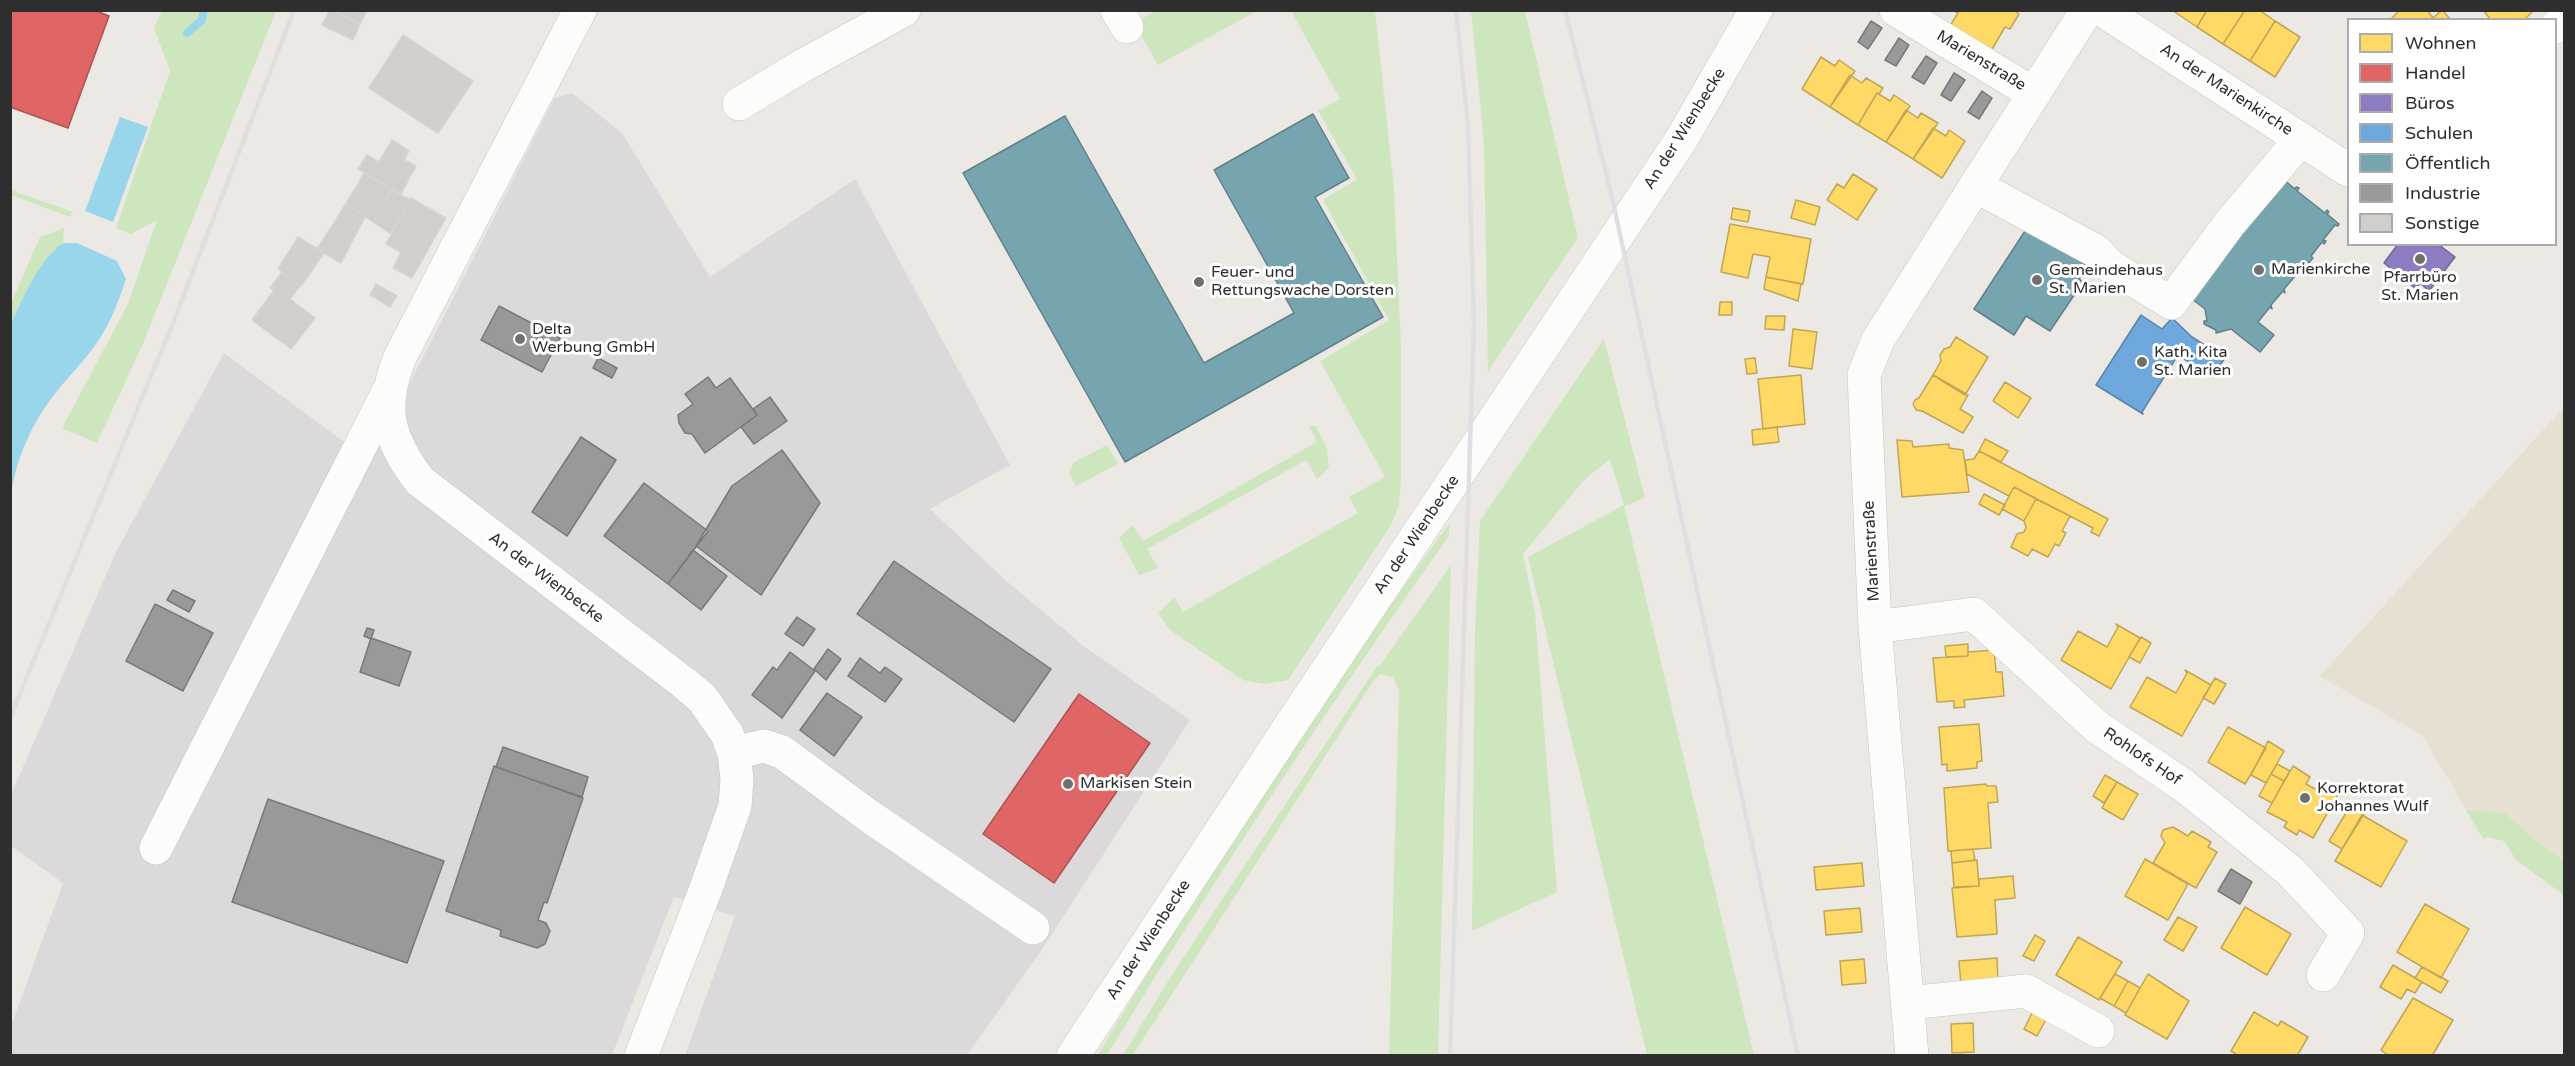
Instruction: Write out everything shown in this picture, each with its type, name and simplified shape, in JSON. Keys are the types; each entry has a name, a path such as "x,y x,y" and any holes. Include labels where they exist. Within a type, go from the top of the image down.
{"street":[{"name":"An der Wienbecke","path":"156,848 390,387 400,357 579,10"},
{"path":"739,104 802,66 904,10"},
{"name":"An der Wienbecke","path":"1073,1056 1680,140 1756,10"},
{"name":"Marienstraße","path":"1896,10 2034,94"},
{"name":"Marienstraße","path":"1912,1056 1875,627 1864,375 1878,340 2087,10"},
{"name":"An der Marienkirche","path":"2102,10 2347,169"},
{"path":"1976,186 2096,251 2110,266 2171,303 2230,223 2301,139"},
{"name":"An der Wienbecke","path":"390,387 388,410 393,436 398,450 420,480 443,501 702,698 717,717 734,753 737,779 735,806 705,891 640,1056"},
{"name":"Rohlofs Hof","path":"1875,627 1974,614 2097,727 2183,785 2290,871 2348,933 2323,975"},
{"path":"734,753 764,746 782,752 869,816 1033,928"},
{"path":"1908,1003 2026,991 2098,1031"}],"shaded area":[{"path":"572,93 622,133 710,277 855,179 1010,465 930,509 1003,578 1085,647 1190,720 1041,951 967,1055 685,1055 735,916 674,897 612,1055 11,1056 10,1029 63,883 11,846 11,795 115,554 224,353 344,442 363,475 554,99"},
{"path":"2564,407 2564,861 2505,813 2466,810 2423,736 2320,676"}],"green space":[{"path":"162,11 276,11 142,346 97,443 62,428 128,304 157,220 131,234 116,228 170,71 154,28"},
{"path":"1156,11 1257,11 1158,65 1134,23"},
{"path":"1291,11 1375,11 1394,188 1401,349 1401,477 1399,505 1391,525 1288,680 1265,684 1243,680 1170,630 1158,613 1174,597 1183,612 1358,513 1349,497 1385,477 1320,361 1389,320 1323,200 1357,179 1318,111 1340,99"},
{"path":"1471,11 1525,11 1578,238 1488,371 1484,143"},
{"path":"11,190 73,212 70,217 11,195"},
{"path":"64,228 63,243 39,269 11,324 11,303 40,237"},
{"path":"1604,339 1645,498 1624,506 1754,1055 1647,1055 1528,557 1624,505 1610,459 1584,480 1523,554 1535,613 1557,892 1472,931 1475,631 1480,521"},
{"path":"1309,426 1316,426 1327,449 1329,468 1317,479 1306,460 1147,549 1158,568 1139,575 1119,538 1133,525 1143,541 1317,442"},
{"path":"1107,445 1118,464 1076,486 1069,473 1074,462"},
{"path":"1449,524 1449,536 1274,792 1107,1055 1097,1056 1181,920 1312,719"},
{"path":"1451,565 1438,1055 1389,1055 1399,691 1393,677 1381,674 1374,680 1133,1055 1123,1055 1170,978 1378,665 1379,667"},
{"path":"2466,810 2505,813 2564,861 2564,895 2516,860 2504,841 2487,837 2483,839"}],"water":[{"path":"120,117 148,127 113,222 85,211"},
{"path":"63,243 77,243 117,261 126,279 112,317 100,338 52,397 36,422 18,463 11,493 11,324 39,269"}],"building: Wohnen":[{"path":"1953,10 2013,10 2019,14 2010,29 2005,27 1991,51 1950,26 1958,13"},
{"path":"2172,10 2207,10 2197,27"},
{"path":"2207,10 2245,10 2223,44 2197,27"},
{"path":"2245,10 2259,10 2275,21 2250,61 2223,44"},
{"path":"2400,10 2427,10 2433,18 2392,18"},
{"path":"2442,10 2449,18 2433,18"},
{"path":"2483,10 2534,10 2526,18 2489,18"},
{"path":"2275,21 2300,37 2275,77 2250,61"},
{"path":"1821,57 1835,66 1839,60 1855,71 1830,107 1802,89"},
{"path":"1850,75 1862,83 1866,78 1883,88 1879,94 1877,93 1858,125 1830,107"},
{"path":"1877,93 1890,101 1894,95 1910,106 1886,142 1858,125"},
{"path":"1906,110 1918,118 1921,113 1938,123 1913,159 1886,142"},
{"path":"1933,128 1946,136 1949,130 1965,141 1942,178 1913,159"},
{"path":"1853,174 1877,189 1857,220 1827,200 1837,184 1844,188"},
{"path":"1796,200 1820,207 1815,225 1791,218"},
{"path":"1733,208 1750,211 1748,222 1731,219"},
{"path":"1730,224 1811,239 1803,284 1766,277 1770,257 1753,254 1748,278 1721,272"},
{"path":"1766,277 1801,284 1798,301 1764,289"},
{"path":"1720,302 1732,302 1732,315 1719,315"},
{"path":"1766,316 1785,316 1784,330 1765,329"},
{"path":"1793,329 1817,332 1812,369 1789,366"},
{"path":"1956,337 1988,357 1965,395 1933,375 1941,361 1940,355 1944,349 1950,347"},
{"path":"1755,358 1757,373 1747,374 1745,359"},
{"path":"1801,375 1805,424 1763,429 1758,379"},
{"path":"1933,375 1968,395 1960,409 1973,417 1963,433 1916,410 1913,404"},
{"path":"2005,382 2031,398 2018,418 1993,401"},
{"path":"1777,427 1779,442 1753,445 1752,430"},
{"path":"1985,439 2008,451 2001,462 1979,451"},
{"path":"1897,440 1912,441 1913,447 1949,444 1949,448 1963,450 1969,492 1902,497"},
{"path":"1979,451 2108,519 2099,536 2091,532 2093,528 2014,487 2009,496 1967,474 1965,460 1974,459"},
{"path":"2014,487 2036,499 2024,521 2002,509"},
{"path":"1984,494 2005,505 1999,515 1979,504"},
{"path":"2036,499 2070,516 2062,531 2066,533 2059,546 2055,544 2048,557 2032,549 2028,556 2011,547 2017,534 2024,532 2026,527 2024,521"},
{"path":"2116,624 2140,638 2111,689 2061,660 2078,631 2107,647 2118,627"},
{"path":"2141,637 2151,643 2140,663 2129,657"},
{"path":"1968,644 1968,656 1946,657 1945,646"},
{"path":"1994,650 1996,672 2002,672 2004,696 1964,700 1965,707 1954,708 1954,701 1937,702 1933,658 1968,656 1968,652"},
{"path":"2185,670 2211,685 2182,736 2130,707 2147,677 2176,693 2187,673"},
{"path":"2215,678 2226,684 2214,704 2203,698"},
{"path":"1979,724 1982,761 1977,762 1977,768 1947,771 1947,764 1942,765 1939,727"},
{"path":"2228,727 2266,748 2245,784 2208,762"},
{"path":"2268,741 2284,751 2266,783 2251,775"},
{"path":"2277,764 2290,771 2284,781 2271,774"},
{"name":"Korrektorat Johannes Wulf","path":"2293,766 2310,777 2306,784 2315,789 2320,782 2339,793 2313,838 2299,830 2297,835 2284,827 2287,822 2267,812"},
{"path":"2271,774 2284,781 2272,803 2259,796"},
{"path":"2105,775 2117,782 2104,803 2093,796"},
{"path":"2117,782 2138,794 2123,820 2102,808"},
{"path":"1986,784 1996,786 1998,802 1988,803 1991,848 1948,851 1944,788"},
{"path":"2352,803 2366,811 2342,849 2329,841"},
{"path":"2362,815 2407,841 2381,887 2335,861"},
{"path":"2173,827 2188,836 2192,831 2211,842 2208,847 2217,852 2196,888 2153,863 2165,843 2161,836 2163,830"},
{"path":"1973,849 1975,860 1952,863 1951,851"},
{"path":"2145,859 2188,884 2168,920 2125,896"},
{"path":"1977,860 1979,886 1954,887 1952,863"},
{"path":"1862,863 1864,886 1816,890 1814,867"},
{"path":"2013,876 2015,898 1995,900 1997,934 1957,937 1952,888 1979,886 1979,879"},
{"path":"2425,904 2469,929 2441,978 2397,952"},
{"path":"2245,907 2291,934 2267,975 2221,948"},
{"path":"1860,908 1862,932 1826,935 1824,911"},
{"path":"2178,917 2197,927 2183,951 2164,940"},
{"path":"2035,935 2045,941 2034,961 2023,956"},
{"path":"2078,937 2122,962 2099,1000 2056,975"},
{"path":"1997,958 1998,982 1961,985 1959,961"},
{"path":"1864,959 1866,983 1842,985 1840,961"},
{"path":"2393,965 2422,982 2415,993 2407,989 2401,999 2380,987"},
{"path":"2422,967 2448,981 2441,993 2415,978"},
{"path":"2115,974 2128,981 2114,1006 2100,998"},
{"path":"2148,974 2189,1001 2167,1039 2125,1015"},
{"path":"2128,981 2140,988 2126,1013 2114,1006"},
{"path":"2413,998 2453,1020 2432,1056 2389,1056 2381,1050"},
{"path":"2035,1007 2049,1014 2037,1036 2024,1029"},
{"path":"2254,1012 2278,1026 2281,1021 2308,1037 2297,1056 2239,1056 2231,1051"},
{"path":"1973,1023 1974,1052 1952,1053 1951,1024"}],"building: Handel":[{"path":"10,10 94,10 109,16 68,128 10,107"},
{"path":"1079,694 1150,743 1054,883 983,834"}],"building: Büros":[{"path":"2397,246 2441,246 2455,257 2429,291 2420,283 2416,289 2384,263"}],"building: Schulen":[{"name":"Kath. Kita St. Marien","path":"2141,315 2162,329 2172,318 2192,337 2225,358 2212,377 2178,355 2142,412 2143,414 2096,385"}],"building: Öffentlich":[{"name":"Feuer- und Rettungswache Dorsten","path":"1313,114 1349,178 1315,197 1383,317 1125,462 963,173 1065,116 1204,363 1294,313 1214,170"},
{"name":"Marienkirche","path":"2283,179 2295,189 2299,188 2297,191 2325,213 2327,210 2329,212 2327,214 2339,224 2335,225 2323,240 2326,241 2324,244 2322,242 2311,256 2313,258 2284,289 2285,293 2283,291 2271,305 2272,309 2270,307 2258,322 2274,335 2260,352 2231,329 2216,333 2216,330 2204,324 2204,321 2207,321 2205,309 2192,299"},
{"name":"Gemeindehaus St. Marien","path":"2027,228 2088,266 2079,279 2083,282 2050,331 2026,316 2014,335 1974,309"}],"building: Industrie":[{"path":"1871,21 1882,28 1868,49 1858,42"},
{"path":"1899,38 1909,45 1896,66 1885,60"},
{"path":"1926,56 1937,63 1924,84 1912,77"},
{"path":"1954,73 1965,80 1951,101 1941,95"},
{"path":"1982,91 1992,98 1979,119 1968,112"},
{"name":"Delta Werbung GmbH","path":"499,306 560,338 542,372 481,340"},
{"path":"598,358 617,368 612,378 593,368"},
{"path":"708,377 716,388 730,378 757,415 705,453 692,434 685,433 679,423 678,415 693,404 685,394"},
{"path":"770,397 787,421 754,444 741,427 757,415 753,409"},
{"path":"581,437 616,460 567,536 532,512"},
{"path":"782,450 820,503 761,595 696,546 732,486"},
{"path":"644,483 708,531 668,584 604,536"},
{"path":"693,550 727,576 701,610 668,584"},
{"path":"894,561 1051,669 1014,722 857,614"},
{"path":"173,590 195,601 189,612 167,600"},
{"path":"155,604 213,633 183,691 126,661"},
{"path":"797,617 815,629 803,646 785,634"},
{"path":"367,628 374,630 371,639 364,636"},
{"path":"371,638 411,652 399,686 360,672"},
{"path":"828,649 841,659 826,680 814,669"},
{"path":"790,652 815,671 782,718 752,695 773,667 777,670"},
{"path":"860,658 880,673 885,667 902,679 885,702 848,676"},
{"path":"827,693 862,717 834,756 800,730"},
{"path":"503,747 588,777 582,797 496,767"},
{"path":"494,766 583,798 547,903 544,902 538,920 546,923 550,931 545,944 537,948 500,936 501,930 446,911"},
{"path":"268,799 444,861 407,963 232,902"},
{"path":"2231,869 2252,882 2240,904 2218,891"}],"building: Sonstige":[{"path":"330,10 360,24 353,40 322,25"},
{"path":"333,10 367,10 360,24"},
{"path":"403,35 473,81 438,133 369,88"},
{"path":"392,140 409,151 404,160 416,166 401,194 358,169 367,155 379,162"},
{"path":"364,173 392,190 382,207 355,189"},
{"path":"355,189 382,207 373,222 346,204"},
{"path":"392,190 410,200 391,234 373,222"},
{"path":"411,198 446,218 412,278 393,268 401,252 386,244"},
{"path":"346,204 365,217 341,263 317,249"},
{"path":"298,237 324,253 301,286 278,269"},
{"path":"282,272 300,286 290,299 315,318 291,349 252,320 274,290 270,288"},
{"path":"376,284 397,296 390,307 370,295"}],"waterway":[{"path":"187,33 202,20 204,10"}],"railway":[{"path":"10,718 175,318 294,10"},
{"path":"1450,1056 1474,324 1468,126 1456,10"},
{"path":"1565,10 1610,188 1798,1056"}],"place":[{"name":"Pfarrbüro St. Marien","path":"2420,259"},
{"name":"Marienkirche","path":"2259,270"},
{"name":"Gemeindehaus St. Marien","path":"2037,280"},
{"name":"Feuer- und Rettungswache Dorsten","path":"1199,282"},
{"name":"Delta Werbung GmbH","path":"520,339"},
{"name":"Kath. Kita St. Marien","path":"2142,362"},
{"name":"Markisen Stein","path":"1068,784"},
{"name":"Korrektorat Johannes Wulf","path":"2305,798"}]}
